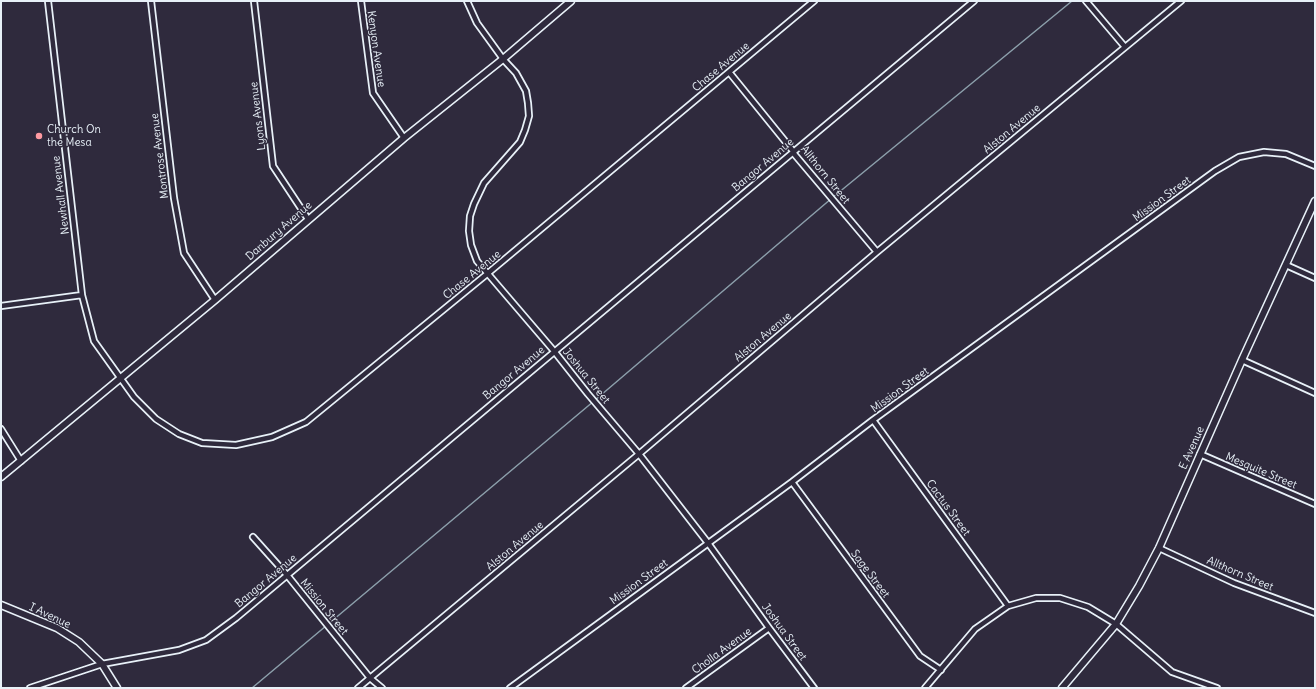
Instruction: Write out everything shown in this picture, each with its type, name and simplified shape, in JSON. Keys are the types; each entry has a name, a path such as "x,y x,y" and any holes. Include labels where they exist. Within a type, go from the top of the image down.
{"street":[{"name":"Newhall Avenue","path":"48,1 82,295 94,341 119,377"},
{"name":"Montrose Avenue","path":"151,1 174,198 184,253 214,300"},
{"name":"Lyons Avenue","path":"254,1 273,166 308,219"},
{"name":"Kenyon Avenue","path":"361,1 373,93 404,138"},
{"name":"Joshua Street","path":"467,1 476,23 516,73 526,92 528,103 528,116 525,130 520,142 484,183 470,216 470,245 476,261 554,351 639,454 708,543 814,688"},
{"name":"Danbury Avenue","path":"1,477 119,377 214,300 404,138 504,59 571,1"},
{"name":"Chase Avenue","path":"119,377 134,397 156,419 179,434 202,443 236,444 272,437 306,422 487,274 814,1"},
{"name":"Bangor Avenue","path":"30,688 102,664 179,650 206,640 236,618 974,1"},
{"path":"1086,1 1125,47"},
{"name":"Alston Avenue","path":"358,688 639,454 877,252 1180,1"},
{"name":"Allthorn Street","path":"729,72 795,155 877,252"},
{"name":"Mission Street","path":"510,688 792,482 873,420 1221,167 1239,157 1264,152 1286,154 1315,166"},
{"name":"E Avenue","path":"1062,688 1116,624 1139,586 1159,548 1242,360 1315,201"},
{"path":"1286,265 1315,278"},
{"path":"1,306 82,295"},
{"path":"1242,360 1315,393"},
{"name":"Cactus Street","path":"873,420 1008,606"},
{"path":"1,429 21,461"},
{"name":"Mesquite Street","path":"1200,454 1315,504"},
{"name":"Sage Street","path":"792,482 920,656 941,670"},
{"name":"Mission Street","path":"253,537 287,575 370,678 382,688"},
{"name":"Allthorn Street","path":"1159,548 1234,583 1315,613"},
{"path":"925,688 975,629 1008,606 1036,598 1060,598 1088,607 1116,624 1172,672 1218,688"},
{"name":"I Avenue","path":"1,606 57,628 79,642 102,664 117,688"},
{"name":"Cholla Avenue","path":"686,688 769,628"}],"waterway":[{"path":"252,688 594,401 832,198 1072,1"}],"place":[{"name":"Church On the Mesa","path":"39,136"}]}
